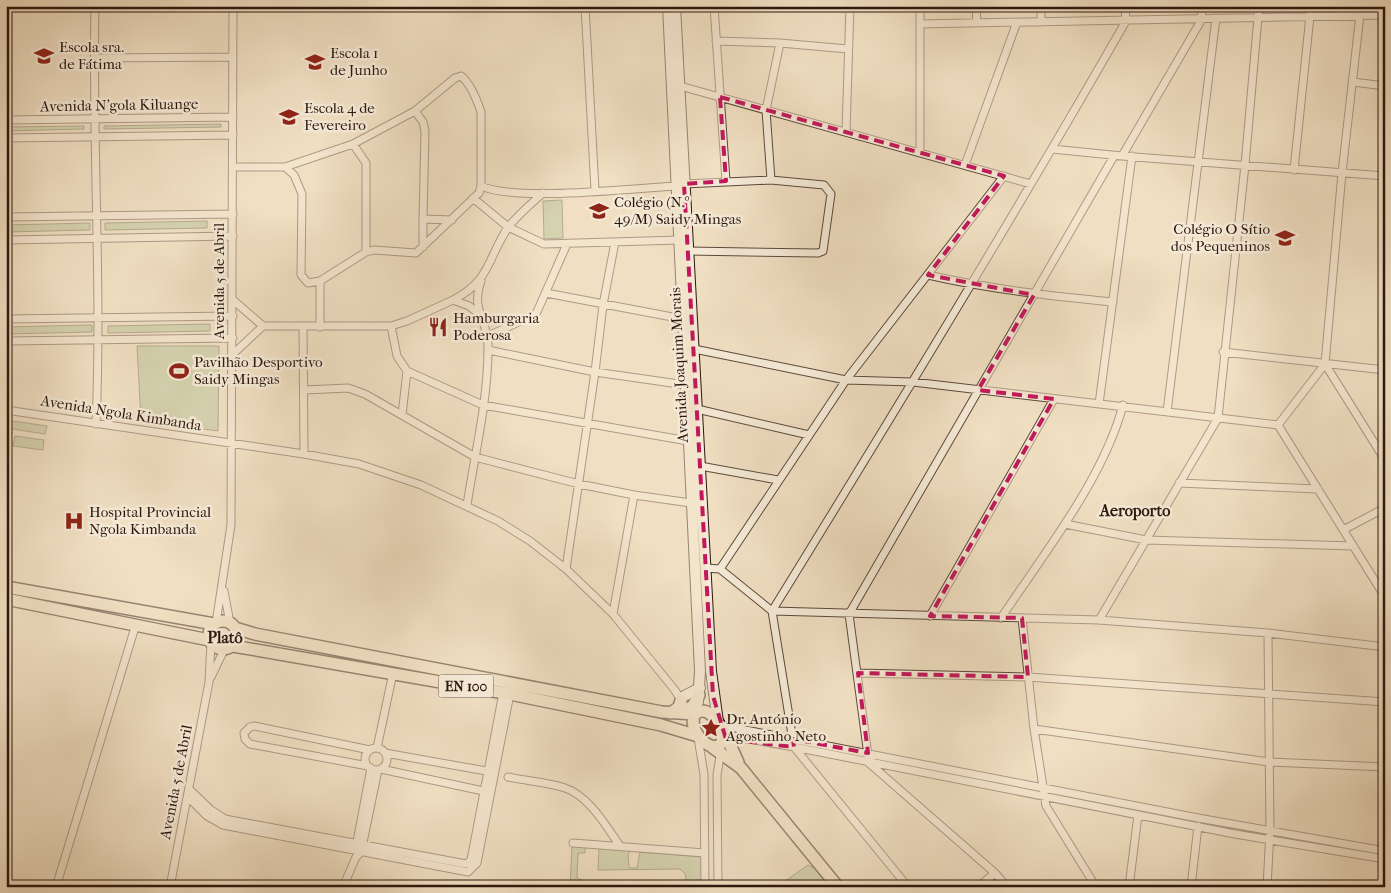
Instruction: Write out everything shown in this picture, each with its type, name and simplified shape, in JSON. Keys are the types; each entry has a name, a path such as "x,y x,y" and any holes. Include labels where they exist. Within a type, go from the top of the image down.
{"main road":[{"name":"EN 100","path":"6,587 232,625 264,636 688,714 707,712 741,768 838,887"},
{"name":"EN 100","path":"6,599 107,620 136,624 210,642 214,647 394,673 661,725 698,736 721,737"},
{"path":"107,620 110,606"},
{"path":"210,642 209,633 215,623"},
{"path":"228,648 237,639 232,625"},
{"path":"683,698 679,707 688,714 699,691"},
{"name":"EN 100","path":"688,714 698,736"}],"street":[{"path":"95,6 95,137 99,317 96,424"},
{"name":"Avenida 5 de Abril","path":"215,623 223,586 232,525 233,6"},
{"path":"585,6 595,190"},
{"name":"Avenida Joaquim Morais","path":"668,6 680,185 688,251 712,680 721,737"},
{"name":"Avenida Joaquim Morais","path":"676,6 680,86 679,240 699,691"},
{"path":"714,6 726,182"},
{"path":"846,132 850,6"},
{"path":"920,6 920,153"},
{"path":"976,6 977,23"},
{"path":"1041,6 1041,22"},
{"path":"908,887 794,747 772,611 913,382 1052,149 1126,21 1125,6"},
{"path":"1122,156 1202,19 1201,6"},
{"path":"1099,620 1218,418 1223,352 1260,18 1259,6"},
{"path":"1294,170 1311,6"},
{"path":"1278,425 1325,364 1342,173 1361,6"},
{"path":"920,24 1385,15"},
{"path":"1167,412 1216,18"},
{"path":"965,166 1017,22"},
{"path":"716,40 780,43 848,50"},
{"path":"771,180 766,110 780,43"},
{"path":"94,58 233,57"},
{"path":"233,167 285,167 353,144 415,111 455,78 461,76 466,80 481,112 482,186 473,198 416,253 374,250 366,252 320,281 308,283 301,275 302,194 294,175 285,167"},
{"path":"1353,82 1385,86"},
{"path":"680,86 1031,184"},
{"path":"415,111 423,122 425,131 423,247"},
{"name":"Avenida N'gola Kiluange","path":"6,120 233,116"},
{"name":"Avenida N'gola Kiluange","path":"6,138 233,135"},
{"path":"353,144 366,163 366,252"},
{"path":"1052,149 1114,156 1385,176"},
{"path":"1006,887 995,873 869,763 849,614 1114,156"},
{"path":"1099,404 1132,156"},
{"path":"720,568 846,380 1004,176"},
{"path":"482,186 491,190 543,193 771,180 824,185 829,189 831,194 823,251 818,253 688,251"},
{"path":"467,505 483,405 488,350 488,336 478,312 477,292 508,228 543,193"},
{"path":"473,198 508,228 544,244 679,240"},
{"path":"6,217 233,214"},
{"path":"423,219 452,220"},
{"path":"6,240 233,236"},
{"path":"566,569 588,423 603,305 615,242"},
{"path":"488,336 536,314 567,244"},
{"path":"928,275 971,285 1113,302"},
{"path":"320,281 320,327"},
{"path":"233,300 263,326 391,326 407,321 453,300 468,292 481,281"},
{"path":"546,293 683,319"},
{"path":"453,300 469,306 478,312"},
{"path":"6,319 233,316"},
{"path":"232,355 263,326"},
{"path":"391,326 397,356 407,371 483,405 688,441"},
{"path":"303,327 304,454"},
{"path":"6,341 233,338"},
{"path":"694,349 846,380 913,382 1099,404 1123,405 1278,425"},
{"path":"488,350 595,372 686,386"},
{"path":"1223,352 1385,370"},
{"path":"1325,364 1385,460"},
{"path":"402,415 407,371"},
{"path":"304,390 348,388 364,394 475,457 579,484 634,495 691,503"},
{"path":"930,616 1054,398"},
{"path":"1001,618 1065,524 1116,433 1123,405"},
{"path":"697,409 809,435"},
{"name":"Avenida Ngola Kimbanda","path":"6,410 304,454 359,464 421,485 467,505 530,541 566,569 613,614 683,698 688,714"},
{"path":"1278,425 1385,597"},
{"path":"700,466 778,480"},
{"path":"1179,483 1318,489"},
{"path":"613,614 634,495"},
{"path":"1343,530 1385,508"},
{"path":"1065,524 1146,540 1353,546"},
{"path":"705,568 720,568 772,611 1099,620 1268,633 1385,647"},
{"name":"Avenida 5 de Abril","path":"223,586 232,625"},
{"path":"1022,618 1034,729 1046,806 1096,887"},
{"path":"56,887 136,624"},
{"path":"1267,887 1270,831 1268,633"},
{"name":"Avenida 5 de Abril","path":"170,887 209,682 210,642"},
{"name":"Avenida 5 de Abril","path":"209,682 228,648"},
{"path":"343,887 358,850 374,768 366,756 374,749 394,673"},
{"path":"858,673 1028,677 1385,702"},
{"path":"683,698 699,691"},
{"path":"189,789 211,810 225,819 358,850 468,872 471,866 487,792 506,694"},
{"path":"487,792 250,744 245,739 244,733 254,726 374,749 385,753 491,772"},
{"path":"1034,729 1269,762 1385,767"},
{"path":"698,736 704,774 705,887"},
{"path":"721,737 793,739 1270,831 1385,851"},
{"path":"721,737 794,747 1138,815 1385,859"},
{"path":"718,887 717,775 721,737"},
{"path":"374,768 387,760 385,753"},
{"path":"508,777 564,788 574,793 584,800 605,824 620,846"},
{"path":"188,797 207,816 223,826 358,850"},
{"path":"1129,887 1138,815"},
{"path":"1191,887 1198,826"},
{"path":"573,843 705,852"},
{"path":"978,887 995,873"}],"highlighted area":[{"path":"720,97 1004,176 928,275 1034,295 978,390 1054,399 930,616 1022,618 1028,677 858,673 868,753 793,739 794,747 726,739 713,696 684,184 726,181"}],"green space":[{"path":"221,124 221,127 104,129 104,126"},
{"path":"84,126 84,129 6,131 6,127"},
{"path":"562,200 563,238 544,239 543,201"},
{"path":"207,221 207,228 105,230 105,223"},
{"path":"90,223 90,230 6,232 6,225"},
{"path":"210,324 210,331 108,333 108,326"},
{"path":"92,325 92,332 6,334 6,327"},
{"name":"Pavilhão Desportivo Saidy Mingas","path":"137,346 219,346 218,431 141,421"},
{"path":"6,420 47,426 45,434 6,428"},
{"path":"15,436 44,440 43,450 13,446"},
{"path":"572,846 585,847 585,853 578,853 577,878 584,881 587,887 570,887"},
{"path":"599,848 631,851 628,854 629,868 637,868 640,852 702,857 703,886 687,886 685,874 680,869 598,870"},
{"path":"808,865 816,869 830,887 782,887 784,882"}],"place":[{"name":"Escola sra. de Fátima","path":"44,56"},
{"name":"Escola 1 de Junho","path":"315,62"},
{"name":"Escola 4 de Fevereiro","path":"289,117"},
{"name":"Colégio (N.º 49/M) Saidy Mingas","path":"599,211"},
{"name":"Colégio O Sítio dos Pequeninos","path":"1285,238"},
{"name":"Hamburgaria Poderosa","path":"438,327"},
{"name":"Pavilhão Desportivo Saidy Mingas","path":"179,371"},
{"name":"Hospital Provincial Ngola Kimbanda","path":"74,521"},
{"name":"Dr. António Agostinho Neto","path":"711,728"}],"district":[{"name":"Aeroporto","path":"1135,510"},
{"name":"Platô","path":"225,637"}]}
